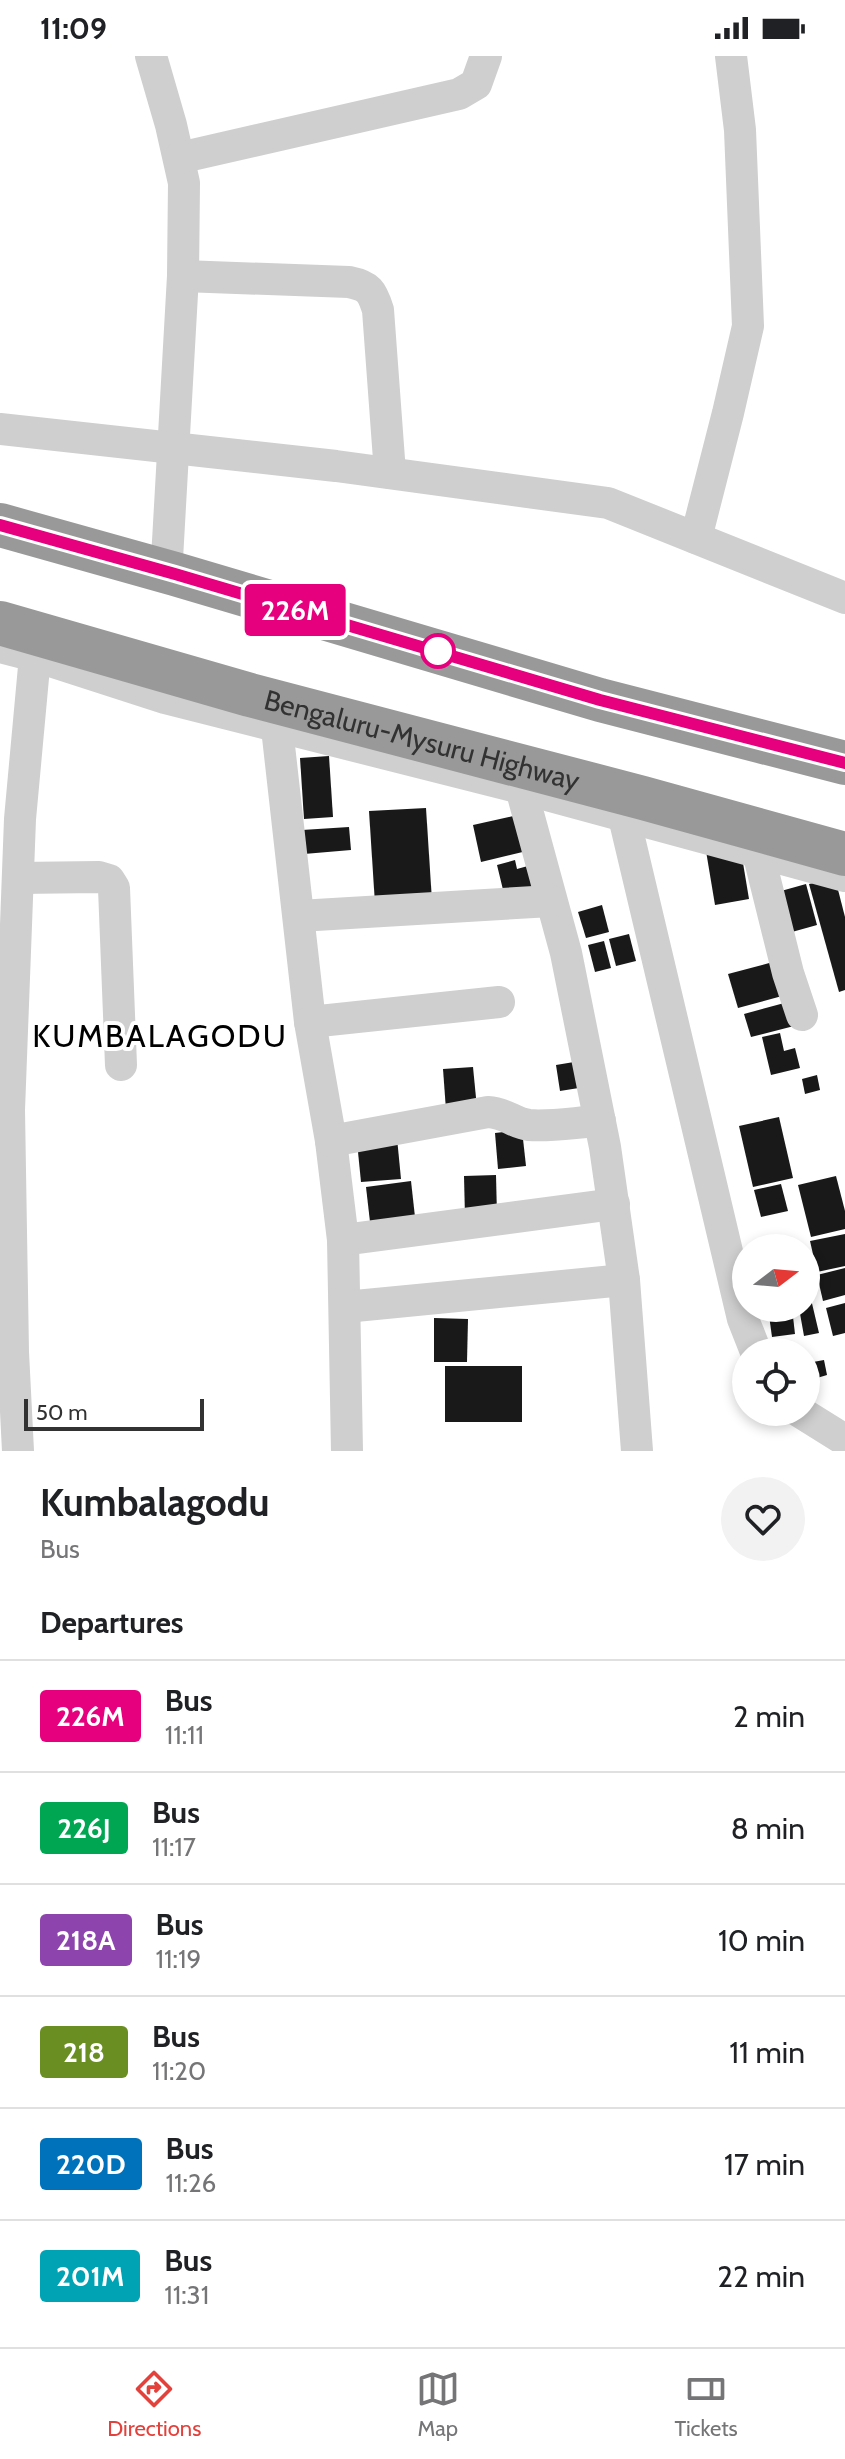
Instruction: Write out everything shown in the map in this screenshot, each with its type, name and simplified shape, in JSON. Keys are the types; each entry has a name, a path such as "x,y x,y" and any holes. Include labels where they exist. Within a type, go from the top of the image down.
{"highway":[{"path":"0,525 600,700 845,763"},
{"path":"0,555 845,785"},
{"path":"0,601 845,832"},
{"name":"Bengaluru-Mysuru Highway","path":"0,623 250,695 845,854"}],"street":[{"path":"151,56 184,183 183,276 167,559"},
{"path":"179,158 459,94 476,84 486,56"},
{"path":"696,538 748,326 740,130 731,56"},
{"path":"183,276 349,282 361,284 372,293 378,310 390,473"},
{"path":"0,429 390,473 608,503 845,598"},
{"path":"0,512 761,730 845,751"},
{"path":"0,647 165,698 521,788 845,876"},
{"path":"18,1451 9,1110 20,819 35,656"},
{"path":"277,728 310,1022 331,1141 343,1240 347,1451"},
{"path":"521,788 566,953 600,1121 624,1280 637,1451"},
{"path":"624,817 743,1319 750,1338"},
{"path":"758,852 788,973 802,1015"},
{"path":"18,878 99,877 109,880 114,888 121,1065"},
{"path":"299,916 551,901"},
{"path":"310,1022 499,1002"},
{"path":"331,1141 488,1112 502,1112 529,1125 600,1121"},
{"path":"343,1240 614,1204"},
{"path":"345,1307 624,1280"},
{"path":"820,1424 845,1440"}],"building":[{"path":"329,756 333,817 304,819 300,758"},
{"path":"426,808 432,901 375,904 369,811"},
{"path":"522,814 531,850 481,862 473,825"},
{"path":"349,827 351,850 304,854 302,830"},
{"path":"740,845 749,899 715,905 706,851"},
{"path":"515,860 517,869 535,864 542,888 505,898 497,865"},
{"path":"835,878 845,917 845,990 839,992 809,884"},
{"path":"806,884 817,925 792,932 781,891"},
{"path":"602,905 609,932 586,938 578,912"},
{"path":"629,934 636,961 616,966 609,939"},
{"path":"604,941 611,968 595,972 588,945"},
{"path":"773,962 782,996 738,1008 728,974"},
{"path":"788,1002 794,1026 751,1037 744,1014"},
{"path":"780,1033 784,1051 795,1048 800,1068 771,1075 762,1037"},
{"path":"580,1061 585,1087 560,1091 556,1065"},
{"path":"473,1067 477,1108 446,1110 443,1069"},
{"path":"817,1075 820,1090 805,1094 802,1079"},
{"path":"779,1117 793,1178 753,1187 739,1126"},
{"path":"522,1130 526,1166 498,1169 495,1133"},
{"path":"397,1138 401,1179 361,1182 357,1142"},
{"path":"496,1175 497,1216 465,1217 464,1176"},
{"path":"836,1176 845,1211 845,1229 810,1234 798,1185"},
{"path":"411,1181 415,1217 370,1222 366,1187"},
{"path":"781,1184 788,1211 761,1217 754,1190"},
{"path":"845,1234 845,1266 820,1271 820,1239"},
{"path":"845,1268 845,1295 823,1301 820,1274"},
{"path":"845,1303 845,1333 833,1336 826,1308"},
{"path":"434,1318 468,1319 467,1362 434,1362"},
{"path":"770,1322 794,1322 795,1334 772,1337"},
{"path":"802,1322 816,1322 819,1333 804,1336"},
{"path":"824,1360 827,1375 820,1377 820,1361"},
{"path":"445,1366 522,1366 522,1422 445,1422"}],"bus line":[{"name":"226M","path":"0,525 600,700 845,763"}],"district":[{"name":"KUMBALAGODU","path":"160,1036"}]}
